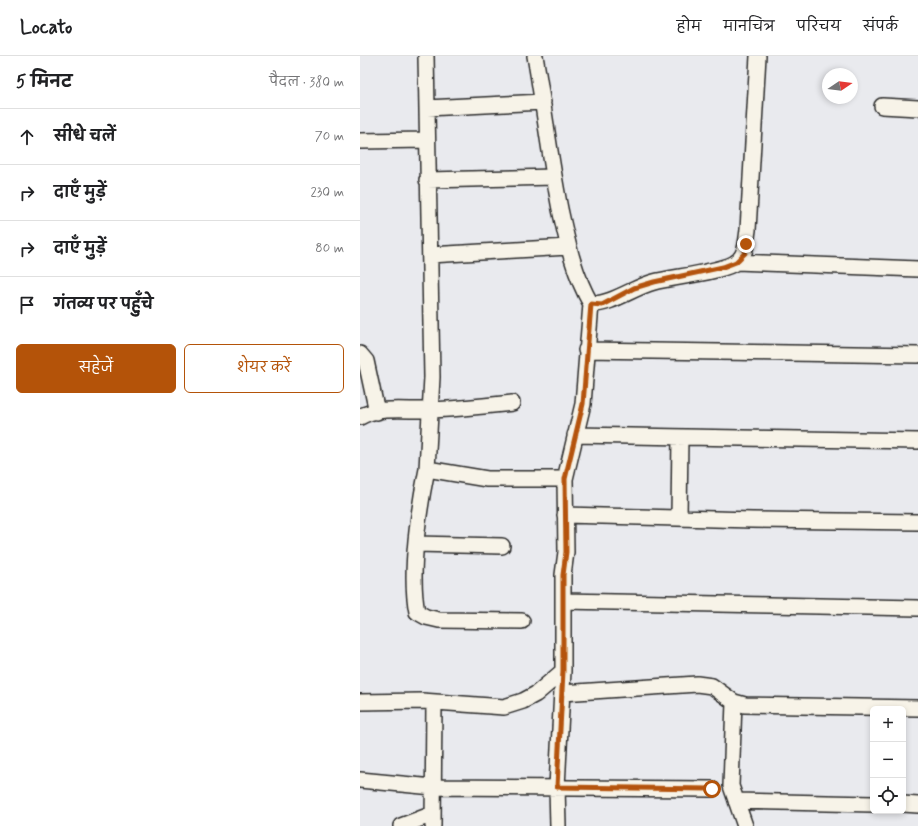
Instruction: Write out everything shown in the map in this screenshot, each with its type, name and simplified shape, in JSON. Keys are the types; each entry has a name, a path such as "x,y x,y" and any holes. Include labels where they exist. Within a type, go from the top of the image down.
{"street":[{"path":"426,56 428,108 427,180 432,377 427,468 416,544 414,596 418,612 426,617 439,620 522,621"},
{"path":"534,56 543,102 554,177 568,247 585,293 591,304 586,350 583,404 565,479 566,552 563,575 563,671 557,787 558,826"},
{"path":"736,262 745,253 748,230 758,56"},
{"path":"428,108 543,102"},
{"path":"882,106 918,108"},
{"path":"360,141 428,140"},
{"path":"427,180 554,177"},
{"path":"430,255 568,247"},
{"path":"591,304 602,305 634,288 654,282 723,267 736,262 918,268"},
{"path":"586,350 918,355"},
{"path":"360,354 366,361 377,412"},
{"path":"360,417 367,413 377,412 430,410 512,403"},
{"path":"575,435 918,441"},
{"path":"679,518 680,437"},
{"path":"427,468 487,479 565,479"},
{"path":"565,515 918,522"},
{"path":"416,544 502,546"},
{"path":"563,601 918,608"},
{"path":"360,702 434,702 504,706 523,701 536,694 563,671"},
{"path":"562,693 696,684 712,686 734,702 745,705 918,708"},
{"path":"401,826 433,820 434,702"},
{"path":"734,702 731,786 746,826"},
{"path":"360,780 433,788 557,787 712,789"},
{"path":"736,801 870,804"},
{"path":"906,804 918,805"}],"route":[{"path":"712,789 557,787 563,671 563,575 566,552 565,479 583,404 587,336 591,304 602,305 634,288 654,282 723,267 736,262 745,253 746,244"}]}
